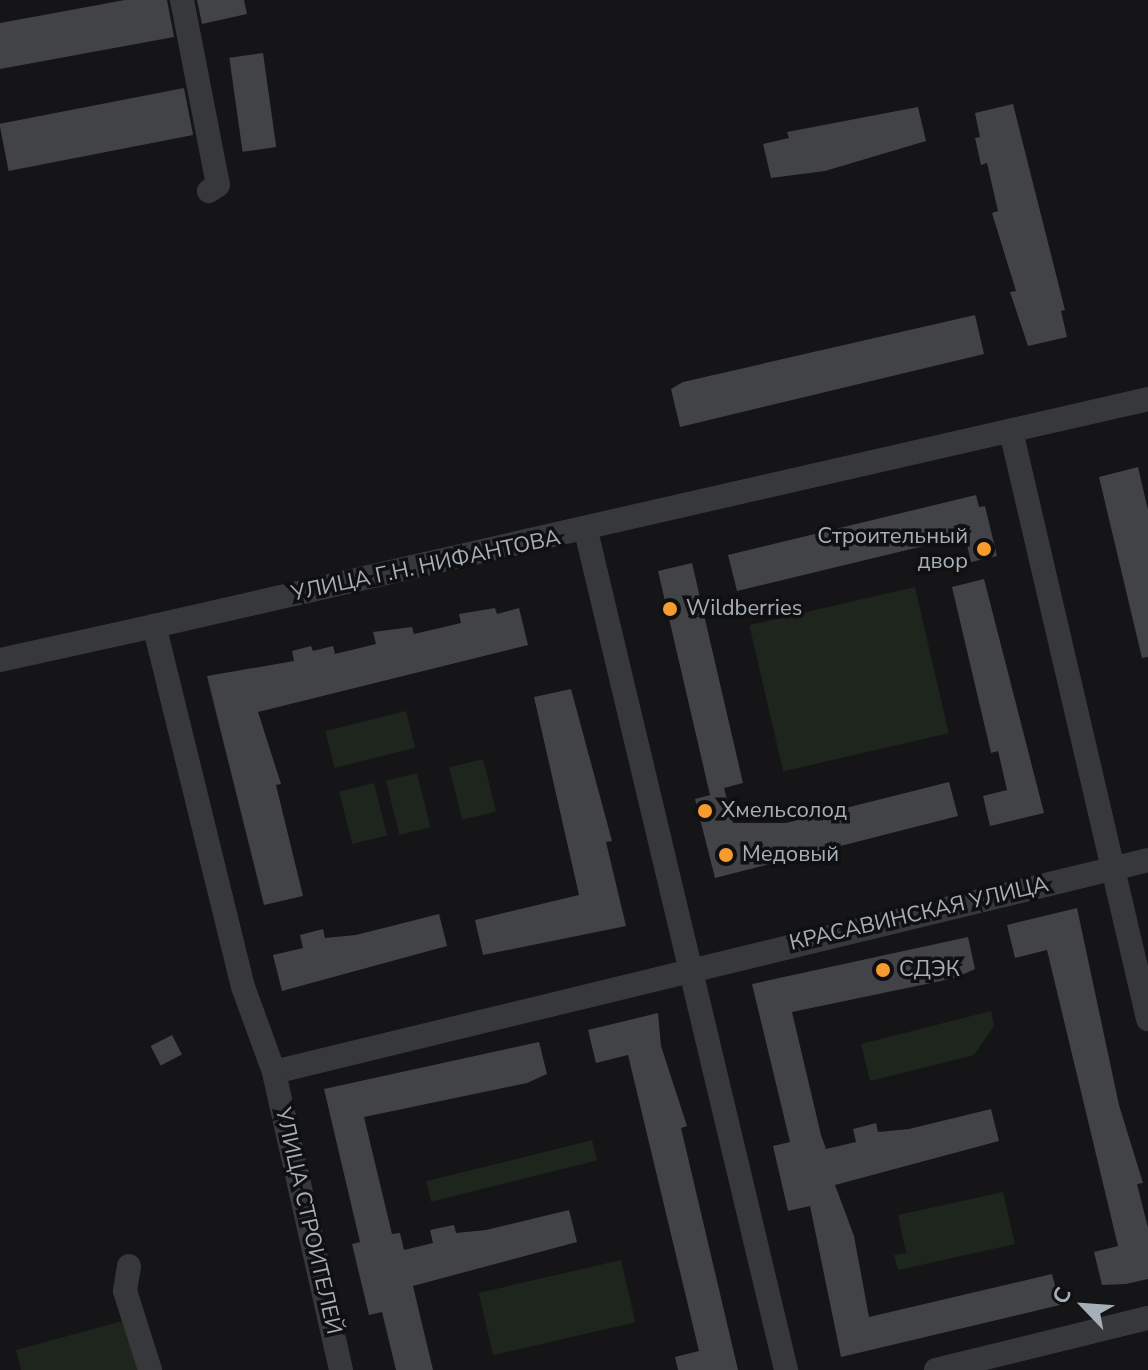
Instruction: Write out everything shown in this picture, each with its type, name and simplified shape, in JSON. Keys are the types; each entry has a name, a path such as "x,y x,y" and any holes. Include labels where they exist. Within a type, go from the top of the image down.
{"street":[{"path":"182,0 218,185 209,191"},
{"name":"УЛИЦА Г.Н. НИФАНТОВА","path":"0,660 586,531 1148,399"},
{"path":"1011,431 1148,1019"},
{"path":"586,531 786,1370"},
{"path":"154,626 243,987 274,1072"},
{"name":"КРАСАВИНСКАЯ УЛИЦА","path":"274,1072 690,967 1148,860"},
{"name":"УЛИЦА СТРОИТЕЛЕЙ","path":"274,1072 341,1370"},
{"path":"129,1266 125,1291 150,1370"},
{"path":"936,1370 1148,1318"}],"shaded area":[{"path":"915,587 949,733 783,771 749,625"},
{"path":"406,711 415,748 335,768 325,731"},
{"path":"483,759 496,811 462,820 449,767"},
{"path":"417,773 431,827 399,835 386,781"},
{"path":"374,783 387,835 352,844 339,792"},
{"path":"991,1011 994,1026 974,1055 870,1081 861,1044"},
{"path":"592,1140 597,1160 431,1202 426,1181"},
{"path":"1003,1192 1015,1244 898,1270 894,1255 906,1253 898,1215"},
{"path":"621,1260 635,1322 493,1355 479,1293"},
{"path":"126,1320 141,1370 21,1370 16,1350"}],"building":[{"path":"125,0 167,0 174,37 0,69 0,23"},
{"path":"197,0 244,0 247,14 202,24"},
{"path":"263,53 276,147 243,152 229,58"},
{"path":"184,88 193,135 9,171 0,124"},
{"path":"1013,104 1065,310 1061,311 1067,337 1028,346 1010,292 1016,291 992,213 998,211 987,163 981,165 975,138 980,137 975,113"},
{"path":"918,107 926,141 825,171 771,178 763,144 789,138 787,132"},
{"path":"975,315 984,354 680,427 671,389 683,382"},
{"path":"1138,467 1148,510 1148,657 1142,658 1099,477"},
{"path":"976,495 979,507 985,506 997,556 971,562 965,536 737,591 728,555"},
{"path":"692,563 743,783 724,788 733,823 786,823 949,782 958,816 715,878 695,799 710,795 658,571"},
{"path":"984,579 1044,813 990,826 983,796 1007,790 998,751 991,753 952,587"},
{"path":"495,608 497,614 519,608 528,645 258,712 281,784 276,785 303,896 264,905 207,676 294,661 292,651 311,646 313,651 333,646 335,654 376,644 373,632 412,627 414,634 461,623 459,614"},
{"path":"571,689 612,841 606,842 626,926 483,955 475,920 579,895 534,697"},
{"path":"1077,908 1119,1105 1143,1183 1137,1184 1148,1228 1148,1279 1126,1284 1102,1285 1094,1252 1118,1246 1047,950 1015,958 1007,925"},
{"path":"439,914 447,946 282,991 273,955 303,948 300,935 323,929 325,938 356,935"},
{"path":"968,937 975,969 955,978 792,1012 821,1135 826,1149 856,1142 853,1129 876,1123 878,1132 909,1129 991,1109 999,1141 835,1185 854,1236 869,1317 1052,1274 1060,1305 841,1357 810,1206 788,1211 773,1146 790,1142 752,984"},
{"path":"658,1013 661,1046 687,1126 681,1128 738,1370 678,1370 675,1357 699,1351 628,1055 596,1063 588,1030"},
{"path":"172,1035 182,1055 161,1065 151,1046"},
{"path":"539,1042 547,1074 527,1083 364,1117 392,1234 400,1233 404,1250 433,1243 430,1230 454,1225 456,1233 486,1230 569,1210 577,1242 413,1286 433,1370 396,1370 382,1312 369,1315 352,1244 360,1242 324,1089"}],"place":[{"name":"Строительный двор","path":"984,549"},
{"name":"Wildberries","path":"670,609"},
{"name":"Хмельсолод","path":"705,811"},
{"name":"Медовый","path":"726,855"},
{"name":"СДЭК","path":"883,970"}]}
